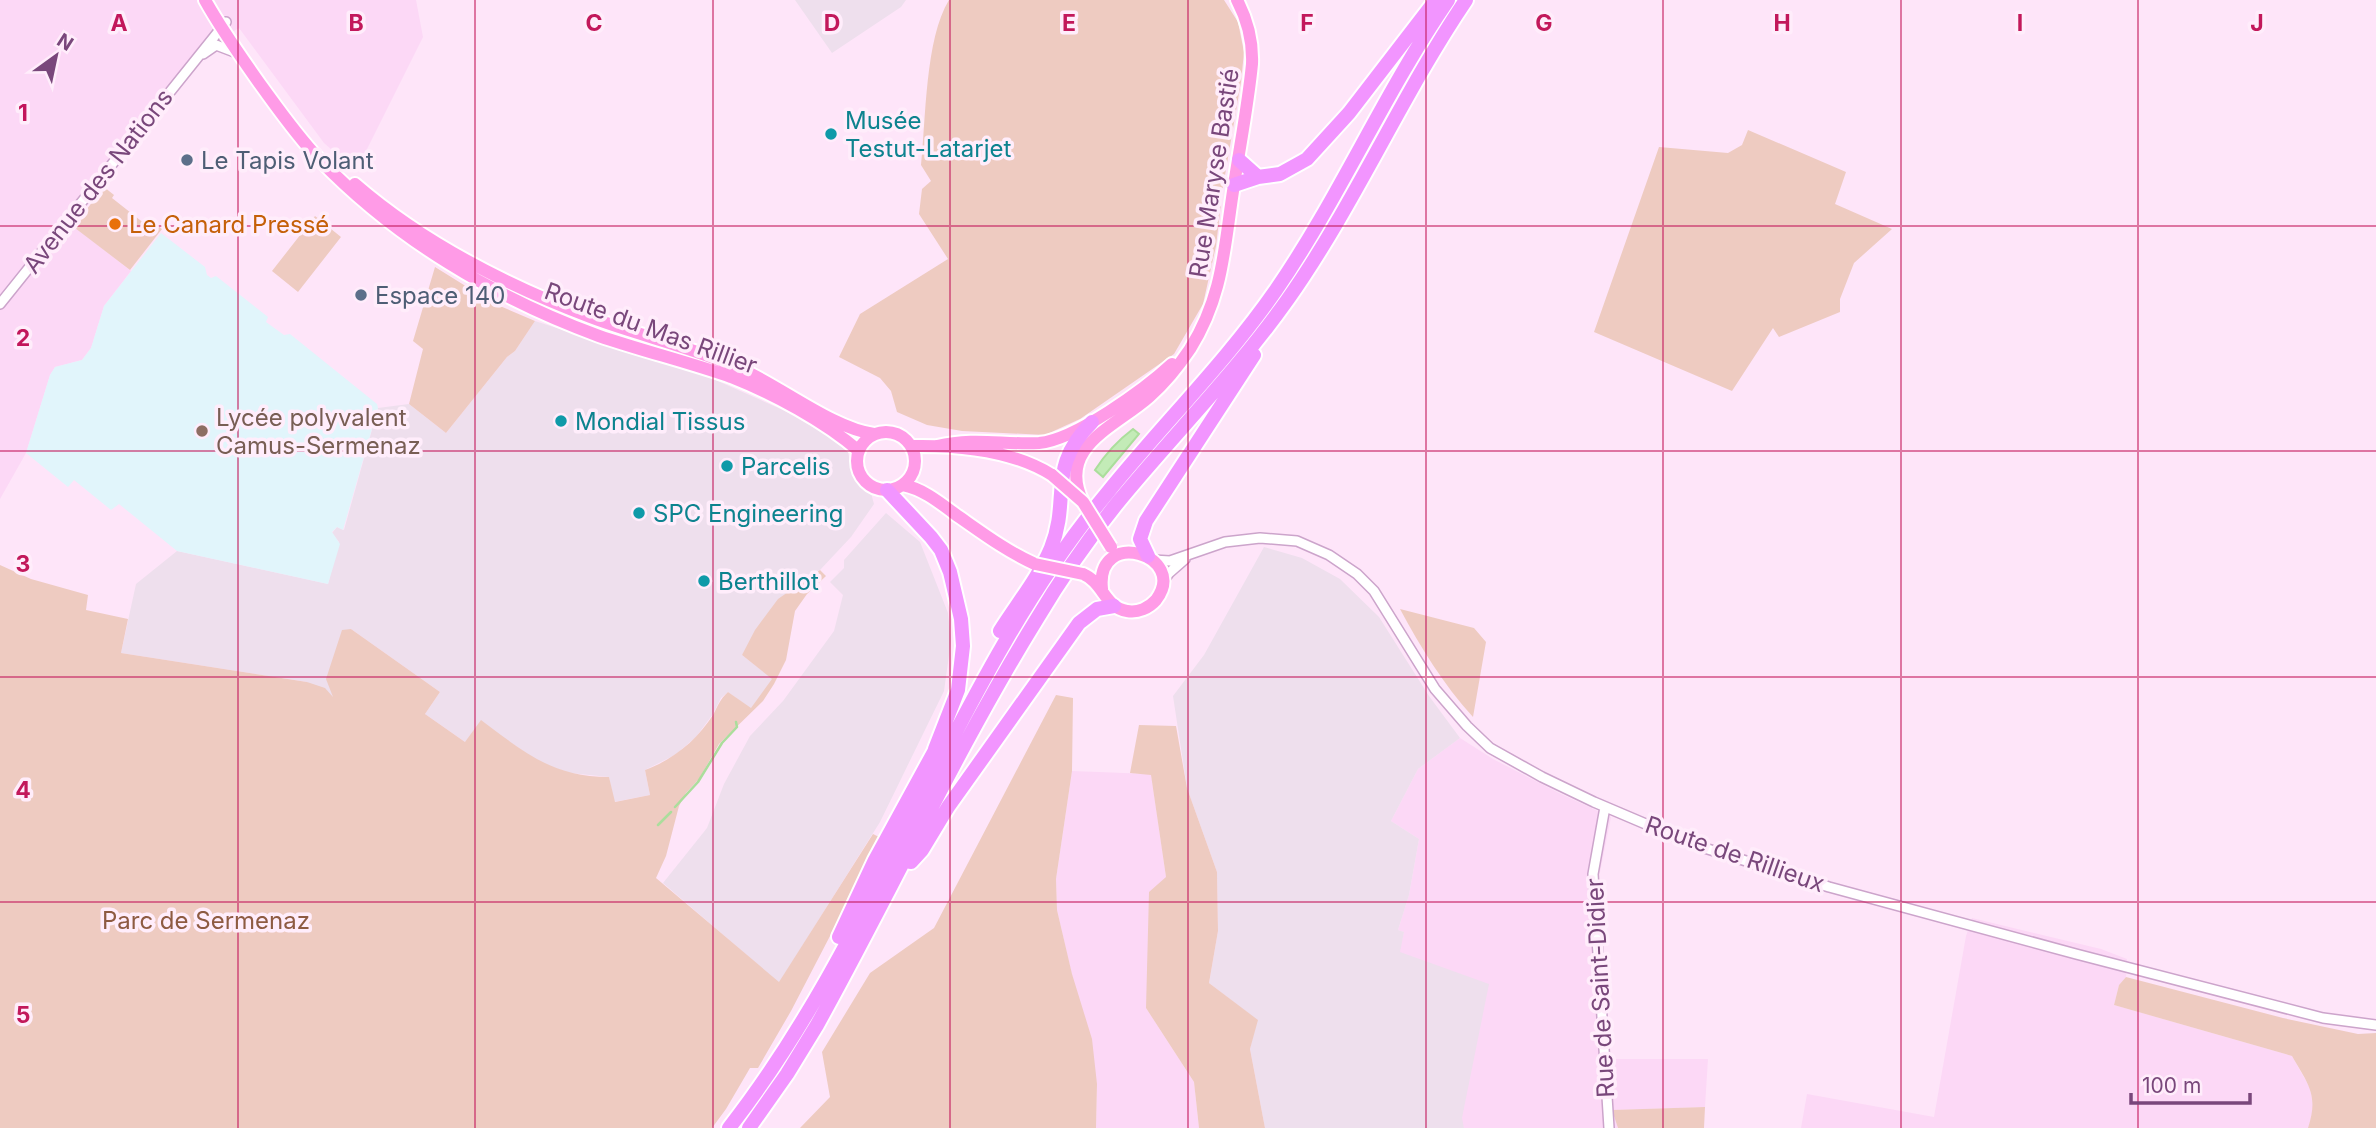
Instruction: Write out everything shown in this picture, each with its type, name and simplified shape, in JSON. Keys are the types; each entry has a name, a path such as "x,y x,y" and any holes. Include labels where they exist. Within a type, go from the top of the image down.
{"highway":[{"path":"1234,186 1258,177 1280,174 1295,167 1327,140 1436,0"},
{"path":"729,1128 804,1019 942,755 1038,587 1108,492 1237,341 1275,291 1318,223 1447,0"},
{"path":"1150,558 1140,539 1146,521 1232,392 1336,223 1424,67 1466,0"},
{"path":"1239,160 1258,177"},
{"path":"749,1128 788,1074 817,1025 983,711 1058,586 1118,502 1235,367 1287,300"},
{"path":"747,1103 829,957 875,860 934,750 997,637 1051,548 1058,521 1064,464 1076,439 1091,422"},
{"path":"887,490 941,550 950,572 961,620 963,646 958,690 934,750"},
{"path":"895,879 922,850 947,807 1079,623 1097,608 1114,606"}],"main road":[{"name":"Route du Mas Rillier","path":"207,0 264,80 333,164 358,187 417,230 478,268 589,316 739,368 852,430 874,435"},
{"name":"Rue Maryse Bastié","path":"1083,502 1075,481 1078,461 1092,440 1147,399 1171,377 1207,319 1219,283 1250,87 1252,49 1249,28 1237,0"},
{"name":"Route du Mas Rillier","path":"223,24 239,54 317,158 373,210 427,249 492,288 599,336 733,378 822,423 847,439 859,451"},
{"name":"Rue Maryse Bastié","path":"937,446 979,440 1040,443 1056,439 1091,422 1155,379 1189,349"},
{"path":"903,485 914,471 915,454 907,440 894,433 874,435 867,439 859,451 857,461 862,477 873,486 887,490 903,485 915,487 993,541 1035,564 1083,574 1096,581 1114,606 1127,611 1141,610 1155,601 1162,583 1160,570 1150,558 1140,553 1117,550 1083,502 1052,475 1032,464 1009,457 937,446 911,446"},
{"path":"1102,589 1103,573 1117,550"}],"street":[{"name":"Avenue des Nations","path":"0,304 223,24"},
{"path":"196,59 216,45 239,54"},
{"name":"Route de Rillieux","path":"1150,558 1170,561 1207,547 1241,539 1297,541 1329,555 1357,574 1374,592 1435,689 1490,748 1605,807 1695,845 1829,887 2302,1013 2376,1025"},
{"path":"1162,583 1179,563 1192,554"},
{"name":"Rue de Saint-Didier","path":"1605,807 1594,874 1609,1128"}],"shaded area":[{"path":"0,0 416,0 423,37 356,171 324,143 239,28 217,41 72,225 131,271 104,306 91,348 82,360 55,367 50,375 26,453 0,499"},
{"path":"795,0 906,0 901,7 832,53"},
{"name":"Lycée polyvalent Camus-Sermenaz","path":"161,233 205,267 207,275 211,278 216,276 268,317 266,322 284,335 290,334 377,404 343,530 337,527 332,532 340,544 328,584 177,551 119,504 111,510 74,480 68,487 26,453 50,375 55,367 82,360 91,348 104,306"},
{"path":"535,321 711,378 783,410 825,434 848,452 852,472 871,493 874,504 851,537 820,570 790,589 742,655 773,679 751,709 728,692 721,698 696,737 675,755 645,770 650,795 614,802 609,777 570,773 540,763 513,744 465,742 425,714 440,692 351,629 335,700 307,682 121,653 136,584 177,551 328,584 339,542 332,533 337,527 344,530 378,408 409,404 446,433 507,357 515,351"},
{"path":"1133,429 1139,434 1103,477 1095,470 1112,448"},
{"path":"886,513 920,542 948,613 951,641 944,691 880,822 779,983 663,883 707,828 724,784 750,736 783,701 834,631 843,595 830,582 844,568 844,560"},
{"path":"1264,547 1302,558 1340,579 1379,617 1429,696 1460,738 1418,769 1391,821 1419,839 1409,895 1398,930 1404,932 1400,952 1489,984 1462,1118 1464,1128 1265,1128 1250,1049 1257,1020 1209,983 1218,931 1217,872 1187,788 1173,696 1204,655"},
{"path":"1460,738 1493,759 1611,817 1599,877 1608,1059 1708,1059 1705,1107 1613,1110 1618,1128 1464,1128 1399,952 1404,932 1398,930 1409,895 1419,839 1391,821 1418,769"},
{"path":"1072,771 1151,774 1166,877 1146,1008 1194,1082 1199,1128 1096,1128 1097,1084 1057,910 1056,879"},
{"path":"1972,918 2101,949 2127,959 2126,977 2119,985 2114,1005 2292,1056 2310,1088 2314,1110 2308,1128 1801,1128 1807,1094 1934,1117 1966,936"}],"green space":[{"path":"949,0 1224,0 1238,22 1244,52 1241,82 1216,246 1203,304 1174,354 1080,419 1045,435 962,431 927,425 897,412 891,391 880,378 839,357 860,314 948,259 919,214 922,189 931,181 921,165 931,57 941,16"},
{"path":"1748,130 1846,172 1835,204 1892,229 1854,263 1840,299 1840,312 1779,337 1773,328 1732,391 1594,332 1659,147 1728,153 1742,145"},
{"path":"104,187 114,195 112,198 145,224 149,219 162,229 130,270 75,228"},
{"path":"315,216 341,237 298,292 272,271"},
{"path":"435,267 493,303 535,321 515,351 507,357 446,433 409,404 423,349 413,341"},
{"name":"Parc de Sermenaz","path":"0,565 31,579 88,595 86,610 128,619 121,653 307,682 325,688 333,697 326,679 342,630 351,629 440,692 425,714 465,742 481,720 525,752 555,767 571,773 609,777 615,802 650,795 645,770 675,755 692,741 728,692 751,708 772,679 742,655 755,630 778,599 820,570 826,576 807,594 795,611 786,660 774,684 763,701 719,744 699,779 686,793 679,806 666,856 656,878 779,982 873,834 881,838 791,1011 758,1068 750,1068 712,1128 0,1128"},
{"path":"1400,609 1474,628 1486,642 1473,717 1433,665"},
{"path":"1056,695 1073,698 1072,771 1056,879 1057,910 1072,974 1092,1039 1097,1084 1096,1128 800,1128 830,1097 822,1052 870,973 934,928"},
{"path":"1139,725 1176,726 1187,788 1217,872 1218,931 1209,983 1258,1020 1250,1049 1265,1128 1199,1128 1194,1082 1146,1008 1149,892 1166,877 1151,775 1130,773"},
{"path":"2126,977 2283,1018 2358,1034 2376,1033 2376,1128 2308,1128 2312,1098 2307,1082 2292,1056 2114,1005 2119,985"},
{"path":"1705,1107 1704,1128 1618,1128 1612,1110"}],"waterway":[{"path":"675,807 698,782 722,743 737,727 736,722"},
{"path":"658,825 671,812"}],"place":[{"name":"Musée Testut-Latarjet","path":"831,134"},
{"name":"Le Tapis Volant","path":"187,160"},
{"name":"Le Canard Pressé","path":"115,224"},
{"name":"Espace 140","path":"361,295"},
{"name":"Mondial Tissus","path":"561,421"},
{"name":"Lycée polyvalent Camus-Sermenaz","path":"202,431"},
{"name":"Parcelis","path":"727,466"},
{"name":"SPC Engineering","path":"639,513"},
{"name":"Berthillot","path":"704,581"}]}
